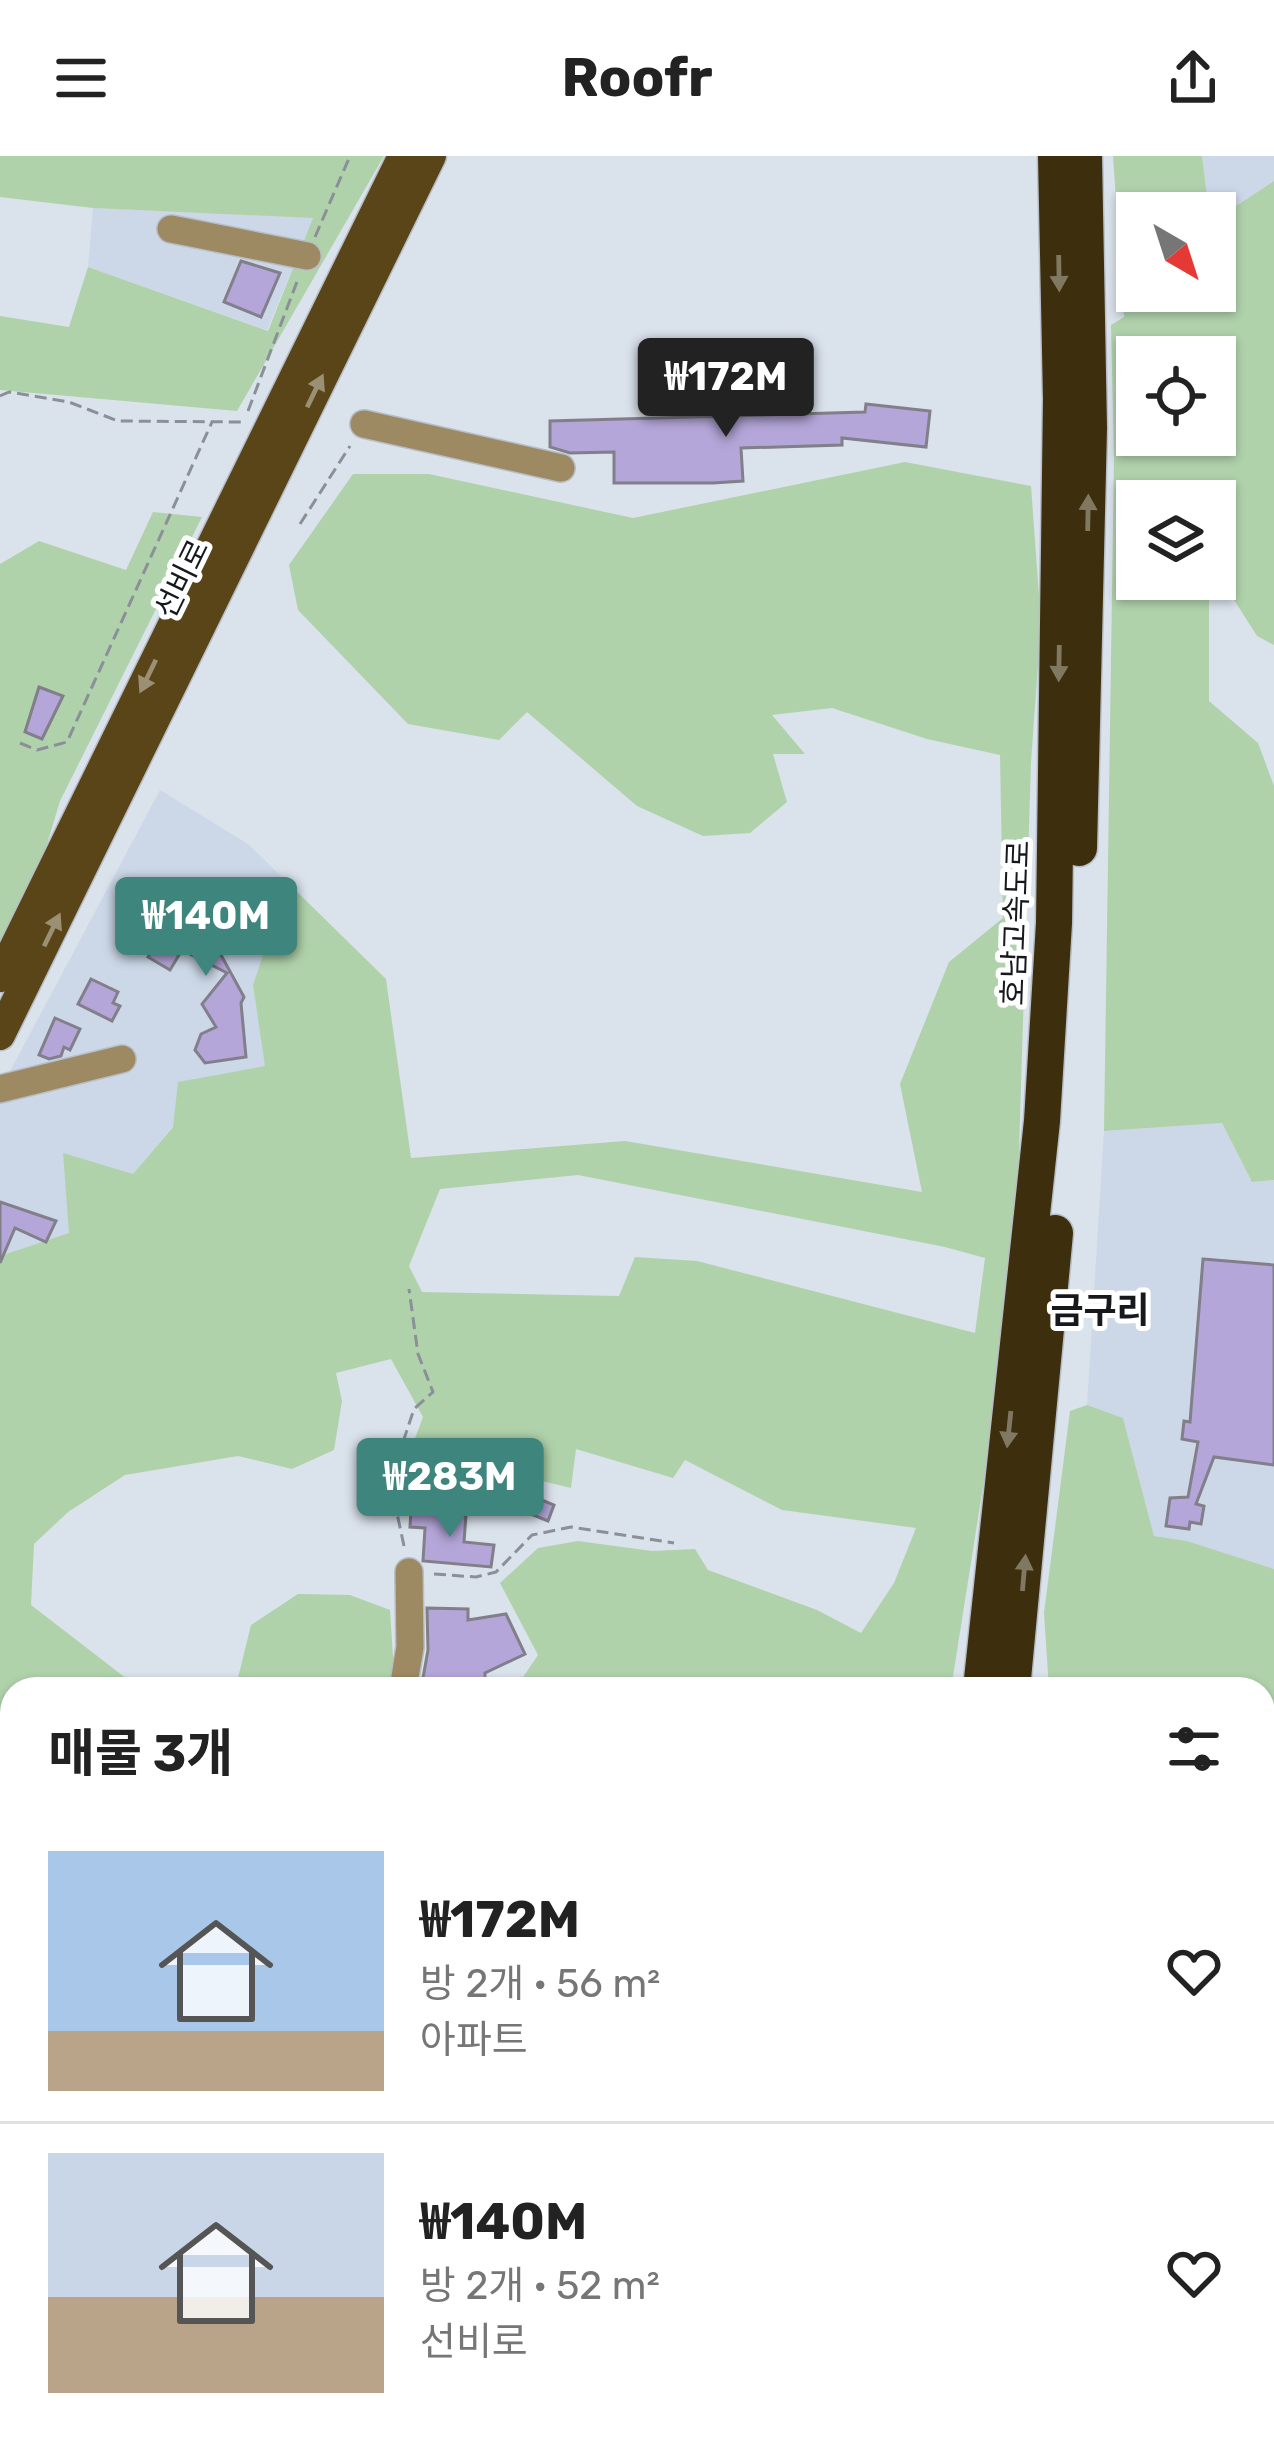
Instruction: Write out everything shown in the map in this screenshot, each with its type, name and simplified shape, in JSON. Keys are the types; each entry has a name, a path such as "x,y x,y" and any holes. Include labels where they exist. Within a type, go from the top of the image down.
{"highway":[{"name":"호남고속도로","path":"982,1677 1042,1120 1054,923 1060,422 1056,156"},
{"name":"호남고속도로","path":"1013,1677 1059,1186 1076,925 1086,685 1089,428 1084,156"}],"main road":[{"name":"선비로","path":"0,977 403,156"},
{"name":"선비로","path":"0,1035 431,156"}],"street":[{"path":"171,229 307,256"},
{"path":"364,424 561,468"},
{"path":"0,1089 122,1060"},
{"path":"405,1677 410,1647 409,1572"}],"path":[{"path":"0,396 9,392 69,402 118,422 244,422 350,156"},
{"path":"20,742 37,750 67,742 212,422"},
{"path":"300,524 364,424"},
{"path":"409,1289 418,1354 434,1392 414,1409 390,1480 409,1572 476,1577 496,1572 532,1535 571,1527 674,1543"}],"shaded area":[{"path":"1202,156 1274,156 1274,181 1236,206 1236,192 1206,192"},
{"path":"93,208 314,217 267,330 88,267"},
{"path":"160,790 248,844 287,882 253,985 266,1066 173,1126 133,1174 69,1233 0,1256 0,1090"},
{"path":"1222,1123 1252,1182 1274,1180 1274,1569 1187,1541 1154,1536 1123,1418 1087,1405 1104,1131"}],"green space":[{"path":"0,156 384,156 237,411 0,390 0,316 69,327 88,267 268,331 313,218 93,208 0,197"},
{"path":"1113,156 1202,156 1206,192 1116,192 1116,200"},
{"path":"1274,181 1274,645 1257,636 1234,600 1236,480 1116,480 1116,600 1209,600 1209,701 1258,743 1274,786 1274,1180 1252,1182 1222,1123 1104,1131 1114,458 1111,325 1124,317 1124,312 1236,312 1236,206"},
{"path":"905,462 1031,486 1041,623 1031,762 1018,1183 988,1455 953,1677 523,1677 538,1655 500,1583 538,1548 578,1541 652,1551 695,1549 708,1570 817,1610 861,1633 894,1583 916,1528 782,1510 685,1460 673,1478 576,1449 571,1488 505,1472 491,1494 403,1470 423,1417 391,1359 336,1373 342,1401 334,1450 292,1469 238,1456 125,1475 68,1512 34,1544 31,1605 124,1677 0,1677 0,1256 69,1233 63,1153 133,1174 173,1127 178,1082 265,1066 253,985 287,882 386,979 411,1158 625,1141 922,1192 900,1084 949,962 1003,918 1000,755 927,739 832,708 772,715 805,754 773,754 787,802 750,833 703,836 637,806 527,712 499,740 408,724 298,610 289,565 353,474 429,474 633,518","holes":["578,1175 985,1258 975,1333 697,1261 635,1257 619,1296 422,1292 409,1266 440,1189"]},
{"path":"153,512 202,517 60,801 44,854 0,943 0,564 39,541 126,570"},
{"path":"1087,1405 1123,1418 1154,1536 1187,1541 1274,1569 1274,1677 1048,1677 1044,1613 1070,1411"},
{"path":"298,1594 350,1595 390,1610 394,1677 238,1677 251,1625"}],"building":[{"path":"241,261 280,273 261,317 224,302"},
{"path":"866,404 930,411 926,447 842,438 842,445 741,448 743,481 614,483 614,452 570,453 550,447 550,421 865,412"},
{"path":"39,687 63,696 42,739 25,732"},
{"path":"195,881 216,894 190,937 220,953 244,997 246,1057 205,1063 195,1050 201,1034 216,1027 202,1004 227,973 182,950 170,970 148,957"},
{"path":"91,979 118,992 113,1003 120,1006 112,1021 78,1004"},
{"path":"55,1018 80,1029 70,1050 64,1047 61,1056 49,1059 39,1055"},
{"path":"0,1202 56,1221 46,1242 15,1228 0,1263"},
{"path":"1203,1259 1274,1265 1274,1465 1214,1457 1196,1504 1204,1506 1201,1524 1190,1522 1189,1529 1166,1526 1170,1498 1188,1497 1198,1442 1182,1439 1184,1421 1190,1422"},
{"path":"513,1488 554,1505 548,1521 506,1504"},
{"path":"411,1511 466,1515 464,1542 494,1545 491,1567 423,1561 425,1528 410,1527"},
{"path":"427,1608 468,1609 468,1620 506,1614 525,1654 485,1677 423,1677"}],"district":[{"name":"금구리","path":"1100,1310"}]}
